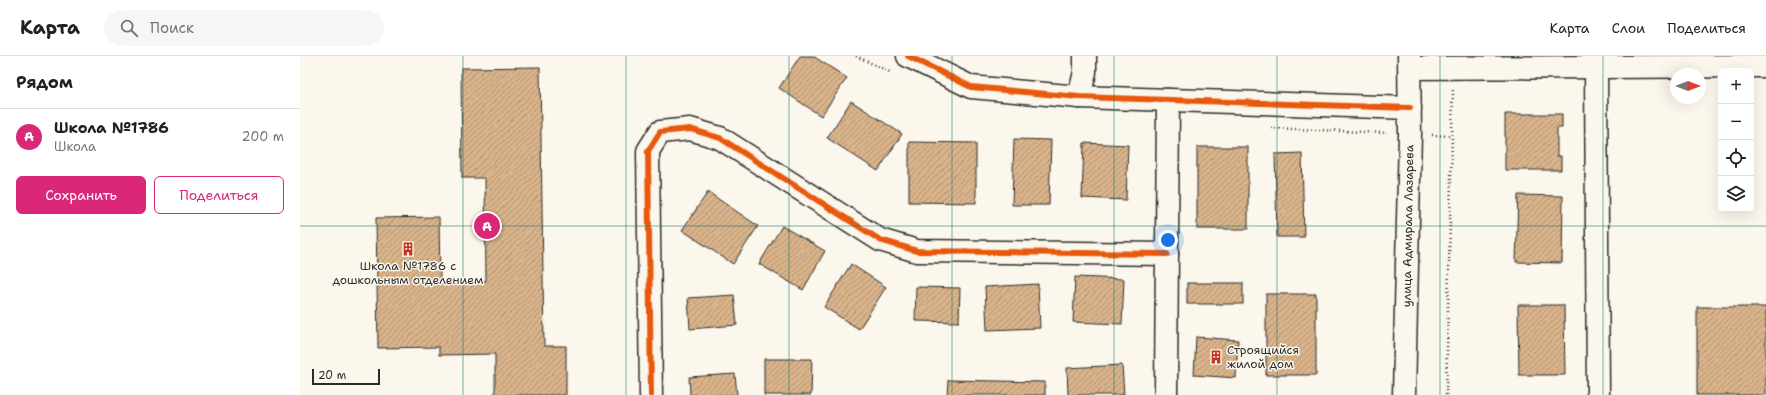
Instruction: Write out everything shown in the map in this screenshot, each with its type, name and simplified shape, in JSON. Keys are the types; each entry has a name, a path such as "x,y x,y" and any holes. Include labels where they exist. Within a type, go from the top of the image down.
{"street":[{"path":"908,56 972,86 1078,97 1410,108"},
{"path":"1078,97 1085,72 1085,56"},
{"path":"1409,62 1453,67 1505,61 1596,67 1766,66"},
{"name":"улица Адмирала Лазарева","path":"1404,395 1410,108 1409,62"},
{"path":"1596,67 1598,395"},
{"path":"1166,395 1168,100"},
{"path":"651,395 648,151 660,132 690,129 720,138 880,240 917,250 1167,254"}],"path":[{"path":"1446,395 1453,67"}],"building":[{"path":"800,56 813,56 847,78 821,116 779,88"},
{"name":"Школа №1786 с дошкольным отделением","path":"540,67 544,346 566,346 566,395 495,395 495,354 439,355 439,347 378,348 376,218 439,217 440,282 486,281 485,178 462,178 461,68"},
{"path":"851,101 902,134 878,171 827,138"},
{"path":"1505,114 1562,114 1562,128 1557,128 1557,156 1561,156 1561,170 1505,170"},
{"path":"1014,139 1051,140 1049,205 1012,205"},
{"path":"909,142 976,143 976,203 909,202"},
{"path":"1084,143 1128,145 1126,200 1082,198"},
{"path":"1197,147 1248,147 1248,229 1197,229"},
{"path":"1302,153 1304,237 1277,237 1275,154"},
{"path":"708,192 758,226 733,264 682,230"},
{"path":"1518,195 1563,196 1562,263 1516,262"},
{"path":"782,226 825,251 803,290 759,264"},
{"path":"851,264 886,287 859,329 824,307"},
{"path":"1075,277 1124,279 1122,324 1073,322"},
{"path":"1187,283 1243,283 1243,304 1187,304"},
{"path":"1038,284 1040,328 987,330 985,287"},
{"path":"916,287 960,288 959,322 915,321"},
{"path":"1266,294 1316,294 1316,375 1266,375"},
{"path":"734,295 737,325 690,329 688,298"},
{"path":"1518,305 1564,305 1565,375 1519,375"},
{"path":"1697,307 1766,307 1766,395 1697,395"},
{"name":"Строящийся жилой дом","path":"1196,337 1238,340 1236,378 1194,375"},
{"path":"764,359 812,359 811,395 764,395"},
{"path":"1122,365 1124,395 1068,395 1067,368"},
{"path":"735,374 737,395 690,395 689,377"},
{"path":"948,380 1045,382 1045,395 947,395"}],"cycle path":[{"path":"908,56 971,87 1079,97 1410,108"},
{"path":"651,395 648,151 660,132 690,129 720,138 880,240 917,251 1167,254"}],"place":[{"name":"Школа №1786","path":"487,226"},
{"name":"Школа №1786 с дошкольным отделением","path":"408,249"},
{"name":"Строящийся жилой дом","path":"1216,357"}]}
